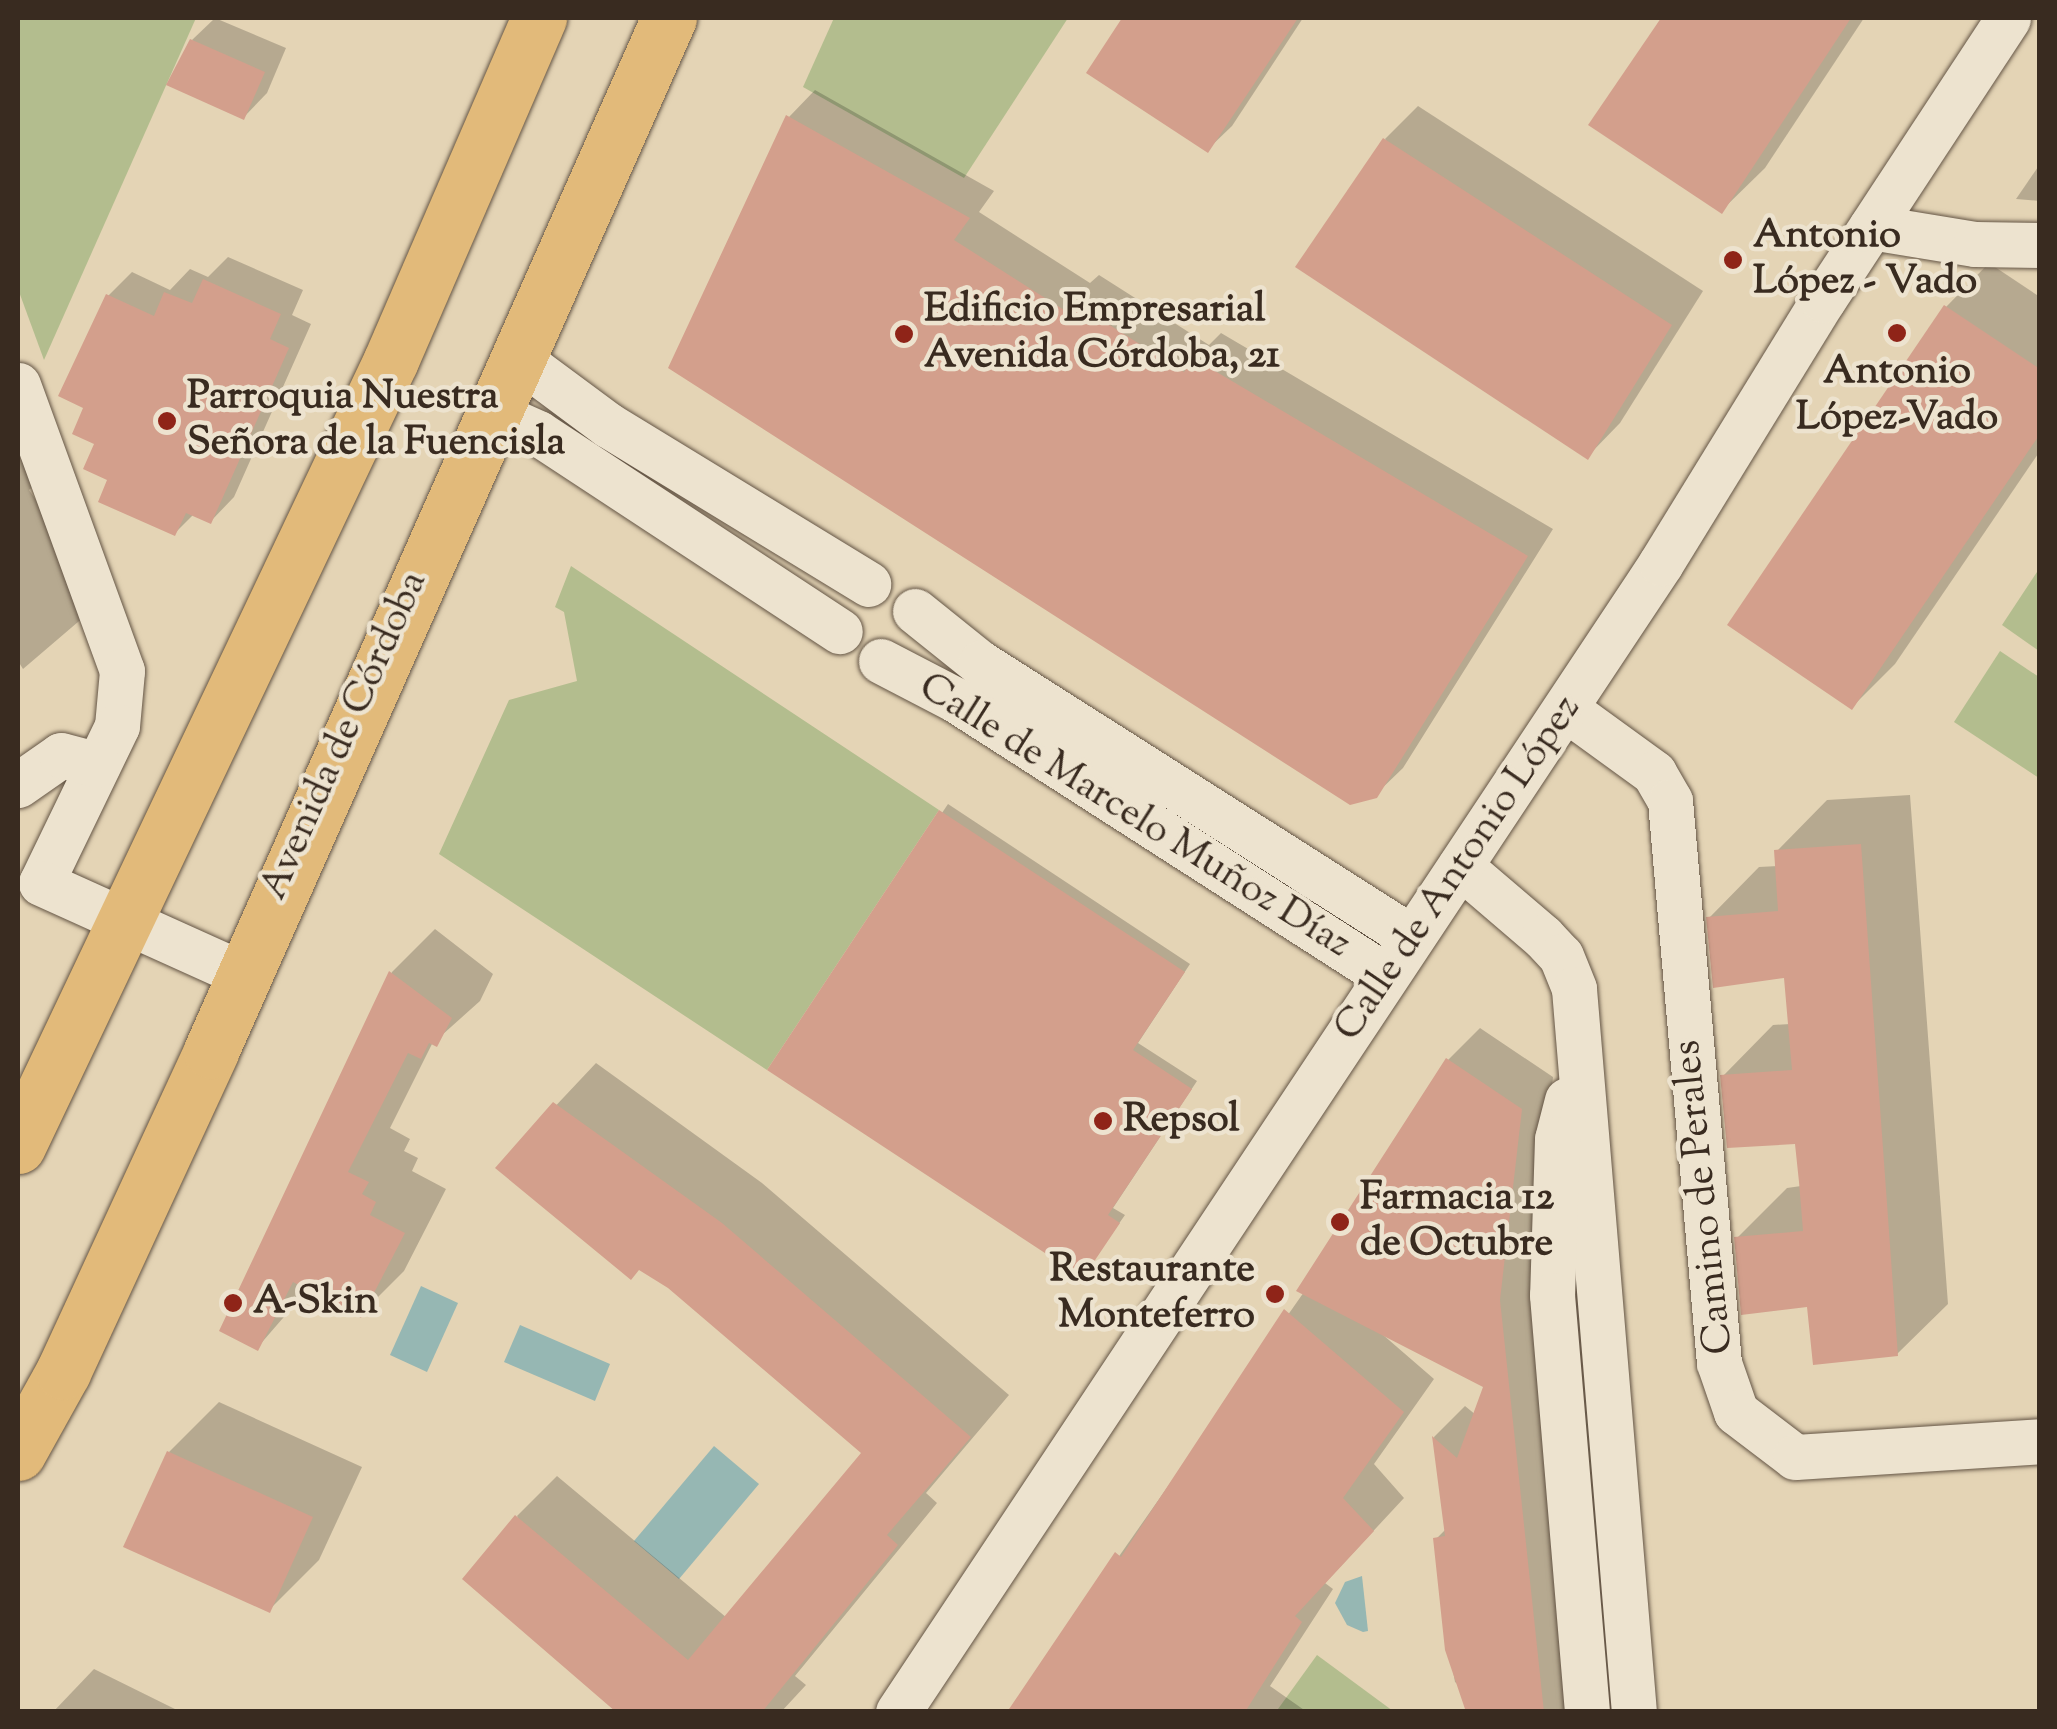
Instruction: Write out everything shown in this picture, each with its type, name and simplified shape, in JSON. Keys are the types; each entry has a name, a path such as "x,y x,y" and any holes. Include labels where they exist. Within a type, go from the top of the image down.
{"main road":[{"path":"18,1146 127,924 390,360 539,18"},
{"name":"Avenida de Córdoba","path":"18,1453 63,1372 489,412 669,18"}],"street":[{"name":"Calle de Antonio López","path":"898,1712 1566,709 2008,18"},
{"path":"1872,226 1976,244 2040,245"},
{"name":"Calle de Marcelo Muñoz Díaz","path":"515,356 608,424 868,584 902,591 915,611 980,663 1412,938"},
{"path":"18,385 122,672 123,704 98,764 30,889 127,924 240,973"},
{"name":"Calle de Marcelo Muñoz Díaz","path":"489,412 538,434 840,631 850,650 956,700 1386,976"},
{"path":"840,631 848,596 868,584"},
{"name":"Calle de Marcelo Muñoz Díaz","path":"880,661 910,644 915,611"},
{"name":"Camino de Perales","path":"1566,709 1654,773 1670,801 1719,1363 1736,1412 1795,1458 2040,1442"},
{"path":"18,785 62,754 98,764"},
{"path":"1460,866 1561,956 1574,989 1634,1712"},
{"path":"1582,1060 1557,1138 1552,1295 1587,1712"}],"green space":[{"path":"18,18 196,18 44,360 18,289"},
{"path":"834,18 1068,18 964,178 803,87"},
{"path":"571,566 939,810 767,1070 439,854 509,700 577,681 564,612 555,607"},
{"path":"2039,569 2039,651 2002,625"},
{"path":"2000,651 2039,677 2039,778 1954,722"},
{"path":"1317,1655 1393,1711 1278,1709"}],"water":[{"path":"421,1286 458,1303 427,1372 390,1355"},
{"path":"520,1325 610,1364 595,1401 504,1362"},
{"path":"714,1446 759,1484 679,1579 634,1541"},
{"path":"1362,1576 1368,1631 1363,1632 1347,1625 1335,1603 1345,1582"}],"building":[{"path":"1122,18 1298,18 1208,153 1086,73"},
{"path":"1661,18 1851,18 1722,214 1588,125"},
{"path":"190,39 265,72 244,120 166,85"},
{"path":"786,115 970,218 954,240 1064,310 1070,300 1184,372 1193,358 1528,556 1377,798 1350,805 668,368"},
{"path":"1383,138 1672,325 1588,460 1295,267"},
{"name":"Parroquia Nuestra Señora de la Fuencisla","path":"203,279 281,314 270,339 289,348 211,524 186,513 175,536 98,502 107,480 83,469 94,444 72,434 83,408 58,396 106,294 154,316 164,292 192,303"},
{"path":"1944,305 2040,369 2040,434 1852,710 1727,625"},
{"path":"939,810 1185,972 1133,1050 1192,1089 1108,1215 1120,1223 1083,1278 767,1070"},
{"path":"1861,844 1898,1356 1813,1365 1807,1307 1741,1315 1734,1237 1803,1231 1799,1182 1795,1144 1727,1148 1720,1075 1792,1070 1784,978 1713,988 1706,917 1778,911 1774,850"},
{"path":"389,971 452,1018 437,1047 429,1043 421,1059 408,1053 348,1172 369,1182 362,1194 376,1202 370,1215 405,1233 361,1318 293,1282 258,1351 219,1331"},
{"path":"1446,1058 1522,1109 1500,1300 1544,1712 1466,1712 1445,1650 1433,1538 1445,1536 1432,1436 1457,1458 1483,1387 1296,1291"},
{"path":"553,1102 722,1223 971,1437 887,1535 898,1545 762,1712 616,1712 462,1579 515,1515 688,1660 861,1453 668,1288 639,1270 631,1280 495,1168"},
{"path":"1284,1309 1404,1412 1343,1498 1374,1531 1295,1616 1302,1622 1245,1712 1007,1712 1115,1552 1121,1557"},
{"path":"167,1451 313,1517 270,1613 123,1547"}],"place":[{"name":"Antonio López - Vado","path":"1733,260"},
{"name":"Antonio López-Vado","path":"1897,333"},
{"name":"Edificio Empresarial Avenida Córdoba, 21","path":"904,334"},
{"name":"Parroquia Nuestra Señora de la Fuencisla","path":"167,421"},
{"name":"Repsol","path":"1103,1121"},
{"name":"Farmacia 12 de Octubre","path":"1340,1222"},
{"name":"Restaurante Monteferro","path":"1275,1294"},
{"name":"A-Skin","path":"233,1303"}]}
